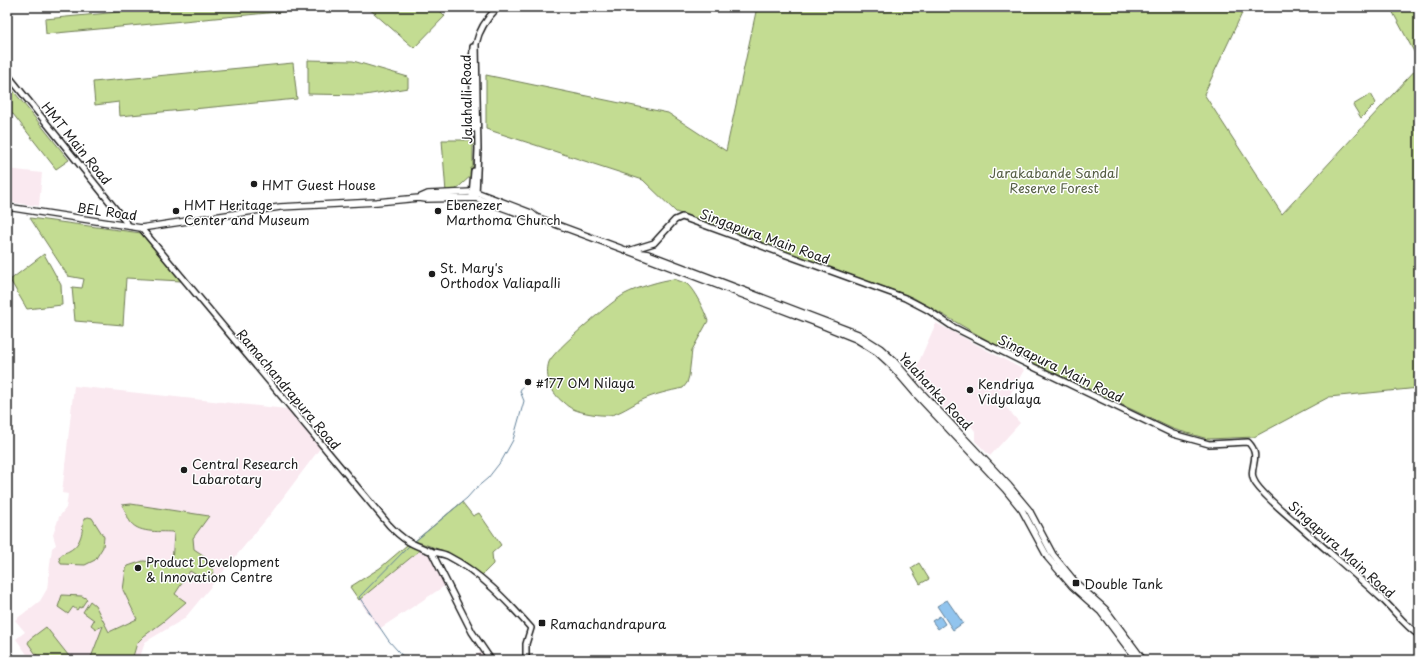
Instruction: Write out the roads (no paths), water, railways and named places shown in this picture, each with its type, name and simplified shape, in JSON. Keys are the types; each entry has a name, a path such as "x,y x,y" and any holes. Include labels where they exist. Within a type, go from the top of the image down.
{"main road":[{"name":"BEL Road","path":"7,207 141,228 280,207 378,202 419,198 428,194 474,195 529,218 536,217"},
{"name":"Yelahanka Road","path":"536,217 858,334 880,348 1009,486 1029,510 1053,555 1076,583 1105,609 1143,660"},
{"name":"Yelahanka Road","path":"732,288 856,339 877,352 890,364 1014,500 1022,510 1048,558 1072,586 1101,612 1137,660"}],"street":[{"name":"Jalahalli Road","path":"474,195 475,155 472,63 474,45 476,33 481,24 497,7"},
{"name":"HMT Main Road","path":"7,74 129,226"},
{"name":"Singapura Main Road","path":"628,251 654,243 675,220 682,217 906,298 928,310 953,327 1067,384 1173,434 1209,444 1248,442 1253,446 1256,456 1252,471 1252,478 1256,484 1275,504 1382,599 1419,635"},
{"name":"Ramachandrapura Road","path":"141,228 400,537 408,543 447,555 476,573 497,590 531,628 526,644 526,660"},
{"path":"431,551 472,632 491,660"}],"water":[{"path":"947,600 963,623 953,630 937,606"},
{"path":"940,616 945,624 938,629 932,621"}],"waterway":[{"path":"414,542 467,498 488,478 502,460 513,440 524,401 520,391 522,387"},
{"path":"406,660 389,641 359,597 410,545"}],"place":[{"name":"HMT Guest House","path":"254,184"},
{"name":"HMT Heritage Center and Museum","path":"176,211"},
{"name":"Ebenezer Marthoma Church","path":"438,211"},
{"name":"St. Mary's Orthodox Valiapalli","path":"432,274"},
{"name":"#177 OM Nilaya","path":"528,382"},
{"name":"Kendriya Vidyalaya","path":"970,390"},
{"name":"Central Research Labarotary","path":"184,470"},
{"name":"Product Development & Innovation Centre","path":"138,568"},
{"name":"Double Tank","path":"1076,583"},
{"name":"Ramachandrapura","path":"542,623"}],"park label":[{"name":"Jarakabande Sandal Reserve Forest","path":"1054,180"}]}
